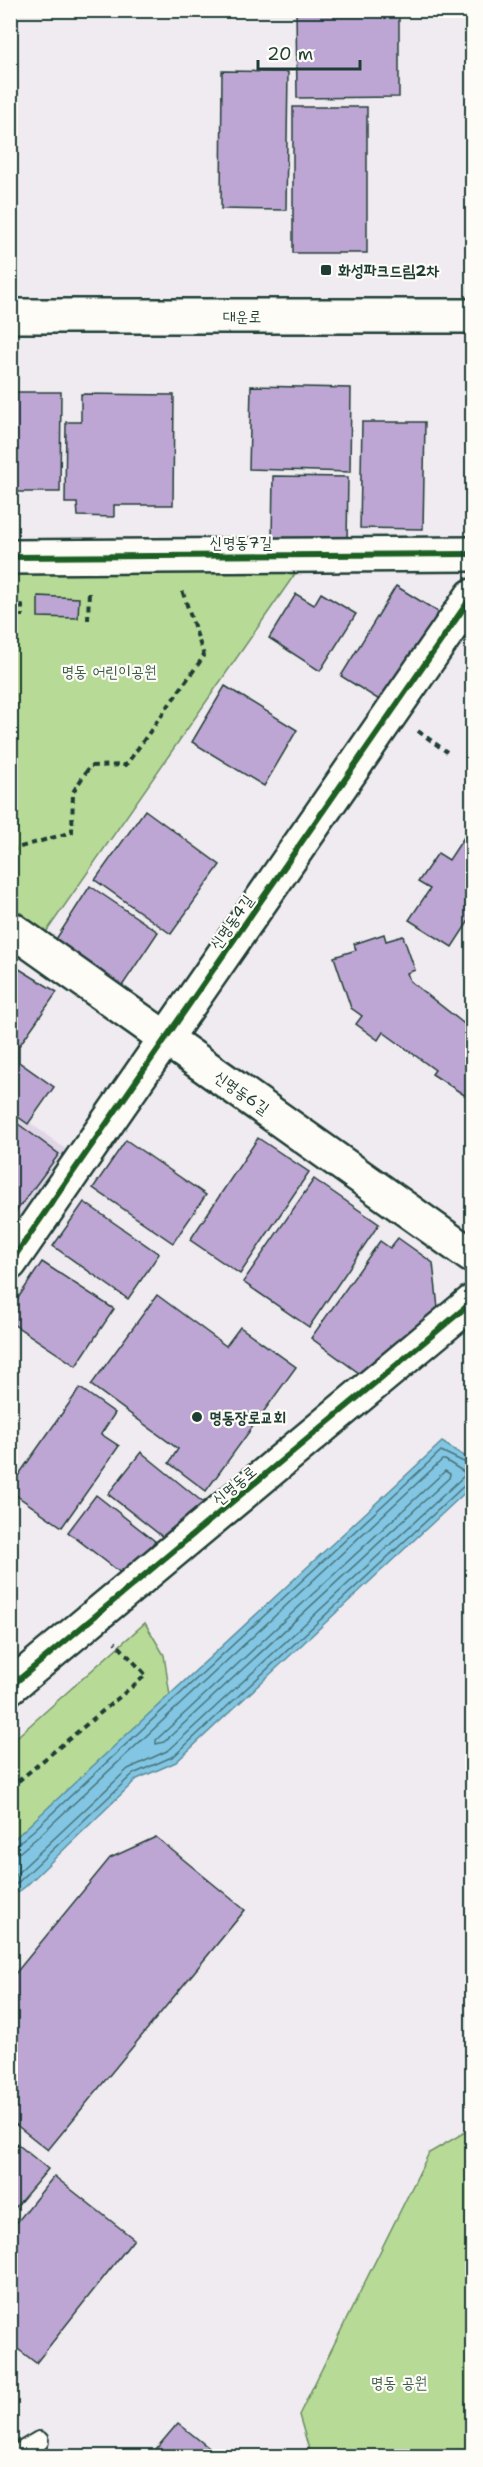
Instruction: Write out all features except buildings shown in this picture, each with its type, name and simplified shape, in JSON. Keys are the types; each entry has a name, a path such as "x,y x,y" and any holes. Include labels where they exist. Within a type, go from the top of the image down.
{"street":[{"name":"대운로","path":"10,316 472,316"},
{"name":"신명동7길","path":"10,557 472,555"},
{"name":"신명동4길","path":"10,1263 472,596"},
{"name":"신명동6길","path":"10,928 472,1256"},
{"name":"신명동로","path":"10,1687 472,1302"}],"lane":[{"path":"14,2457 39,2441"}],"path":[{"path":"10,850 72,832 73,792 90,766 126,765 204,656 171,556"},
{"path":"88,620 89,583"},
{"path":"10,604 22,605 22,617"},
{"path":"10,1788 146,1674 93,1620"}],"shaded area":[{"path":"11,1109 67,1150 11,1230"}],"green space":[{"name":"명동 어린이공원","path":"299,568 40,941 11,920 11,574"},
{"path":"145,1623 164,1655 170,1696 11,1842 10,1743"},
{"name":"명동 공원","path":"472,2128 472,2456 311,2456 299,2415 429,2153"}],"water":[{"path":"442,1442 472,1461 472,1486 176,1762 137,1779 25,1887 11,1897 11,1842"}],"cycle path":[{"path":"10,557 472,554"},
{"path":"10,1263 472,596"},
{"path":"10,1687 472,1302"}],"place":[{"name":"화성파크드림2차","path":"326,270"},
{"name":"명동장로교회","path":"197,1417"}]}
